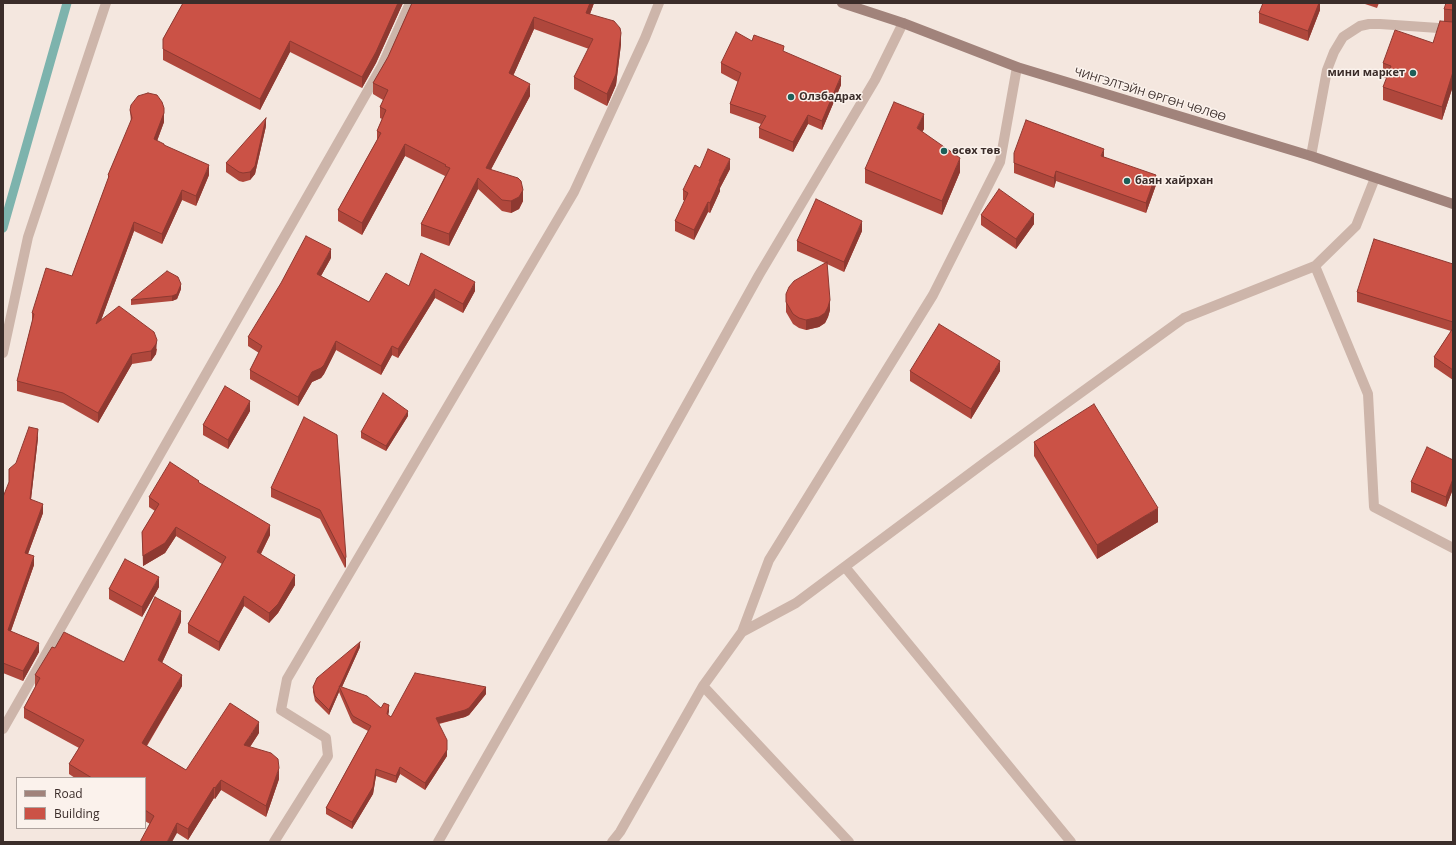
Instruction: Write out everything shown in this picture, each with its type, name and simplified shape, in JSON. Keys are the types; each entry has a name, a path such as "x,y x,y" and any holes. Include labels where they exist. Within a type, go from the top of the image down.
{"main road":[{"name":"ЧИНГЭЛТЭЙН ӨРГӨН ЧӨЛӨӨ","path":"842,3 903,23 1017,67 1311,156 1453,204"}],"street":[{"path":"3,353 28,237 106,3"},
{"path":"3,729 382,66 410,3"},
{"path":"274,842 328,756 326,738 281,710 287,679 574,192 645,38 659,3"},
{"path":"438,842 624,517 759,275 875,80 903,23"},
{"path":"1311,156 1327,70 1334,52 1343,37 1360,26 1369,24 1453,29"},
{"path":"612,842 620,832 703,686 742,632 769,560 933,295 1000,162 1017,67"},
{"path":"742,632 796,603 988,460 1184,318 1315,266 1356,226 1375,178"},
{"path":"1315,266 1368,394 1374,508 1453,548"},
{"path":"845,566 1071,842"},
{"path":"703,686 849,842"}],"building":[{"path":"183,3 398,3 376,52 362,77 290,41 260,99 163,49 163,39"},
{"path":"412,3 590,3 586,13 614,21 620,28 621,33 616,74 607,94 574,77 593,39 534,17 509,73 530,84 486,168 518,178 521,181 523,190 519,197 511,201 502,200 478,178 449,234 421,224 450,168 405,144 362,223 338,210 381,133 377,131 386,110 380,107 388,90 373,83 388,57"},
{"path":"1263,3 1319,3 1308,31 1259,13"},
{"path":"1446,3 1453,3 1453,10 1444,9"},
{"path":"1440,21 1453,22 1453,72 1442,107 1383,87 1391,66 1383,63 1395,30 1433,43"},
{"path":"736,32 752,41 754,35 784,46 783,51 841,76 822,121 808,115 793,142 759,128 766,116 730,104 741,73 721,63"},
{"path":"148,93 157,95 164,108 164,113 154,139 209,165 196,196 182,190 162,234 134,222 96,324 119,306 154,332 157,340 151,351 132,354 98,413 63,393 17,381 34,314 32,313 46,268 72,276 109,176 108,175 132,118 130,110 131,105 138,96"},
{"path":"894,102 924,114 917,128 960,158 942,201 865,169"},
{"path":"266,118 255,166 250,172 239,172 226,163"},
{"path":"1026,120 1104,149 1101,156 1156,175 1146,203 1056,171 1054,178 1014,163 1014,153"},
{"path":"708,149 730,159 710,203 708,202 694,230 675,221 688,193 683,190 695,165 700,168"},
{"path":"999,189 1034,214 1016,239 981,215"},
{"path":"816,199 862,221 844,262 797,241"},
{"path":"306,236 331,249 317,274 369,302 386,273 409,286 421,253 475,282 463,304 435,289 398,349 392,346 381,366 336,341 324,365 312,372 298,397 250,370 262,346 248,337 281,283"},
{"path":"1374,239 1453,264 1453,322 1357,292"},
{"path":"827,262 830,300 825,313 819,317 806,320 799,318 793,314 786,302 786,294 789,287 794,281"},
{"path":"167,271 178,277 181,284 177,294 172,296 131,300"},
{"path":"939,324 1000,361 971,409 910,371"},
{"path":"1453,328 1453,370 1434,357"},
{"path":"225,386 250,401 228,440 203,425"},
{"path":"383,393 408,411 386,446 361,432"},
{"path":"1094,404 1158,508 1097,545 1034,442"},
{"path":"304,417 337,435 345,559 320,510 271,488"},
{"path":"29,427 38,429 30,499 43,504 25,553 34,556 8,630 39,643 23,671 3,663 3,497 9,482 9,469 16,463"},
{"path":"1427,447 1453,460 1453,479 1446,497 1411,482"},
{"path":"170,462 199,481 198,482 270,525 257,552 295,575 278,604 269,613 244,596 219,642 188,624 226,557 176,527 165,543 143,556 142,532 159,504 149,497"},
{"path":"125,559 159,577 142,607 109,589"},
{"path":"155,597 181,611 158,660 182,675 142,743 186,770 230,703 259,722 244,745 271,753 278,759 279,768 266,806 221,780 215,788 214,787 188,829 177,823 167,842 140,842 154,816 146,811 146,777 90,777 69,764 84,740 24,708 40,678 35,675 52,647 55,648 64,632 124,662"},
{"path":"360,642 329,710 315,696 313,687 317,678"},
{"path":"415,673 486,687 469,708 436,718 447,740 447,750 425,783 400,767 396,776 376,769 373,787 352,822 326,808 371,726 353,716 339,686 367,696 381,708 384,703 389,705 387,714 391,717"}],"waterway":[{"path":"3,228 67,3"}],"place":[{"name":"мини маркет","path":"1413,73"},
{"name":"Олзбадрах","path":"791,97"},
{"name":"өсөх төв","path":"944,151"},
{"name":"баян хайрхан","path":"1127,181"}]}
